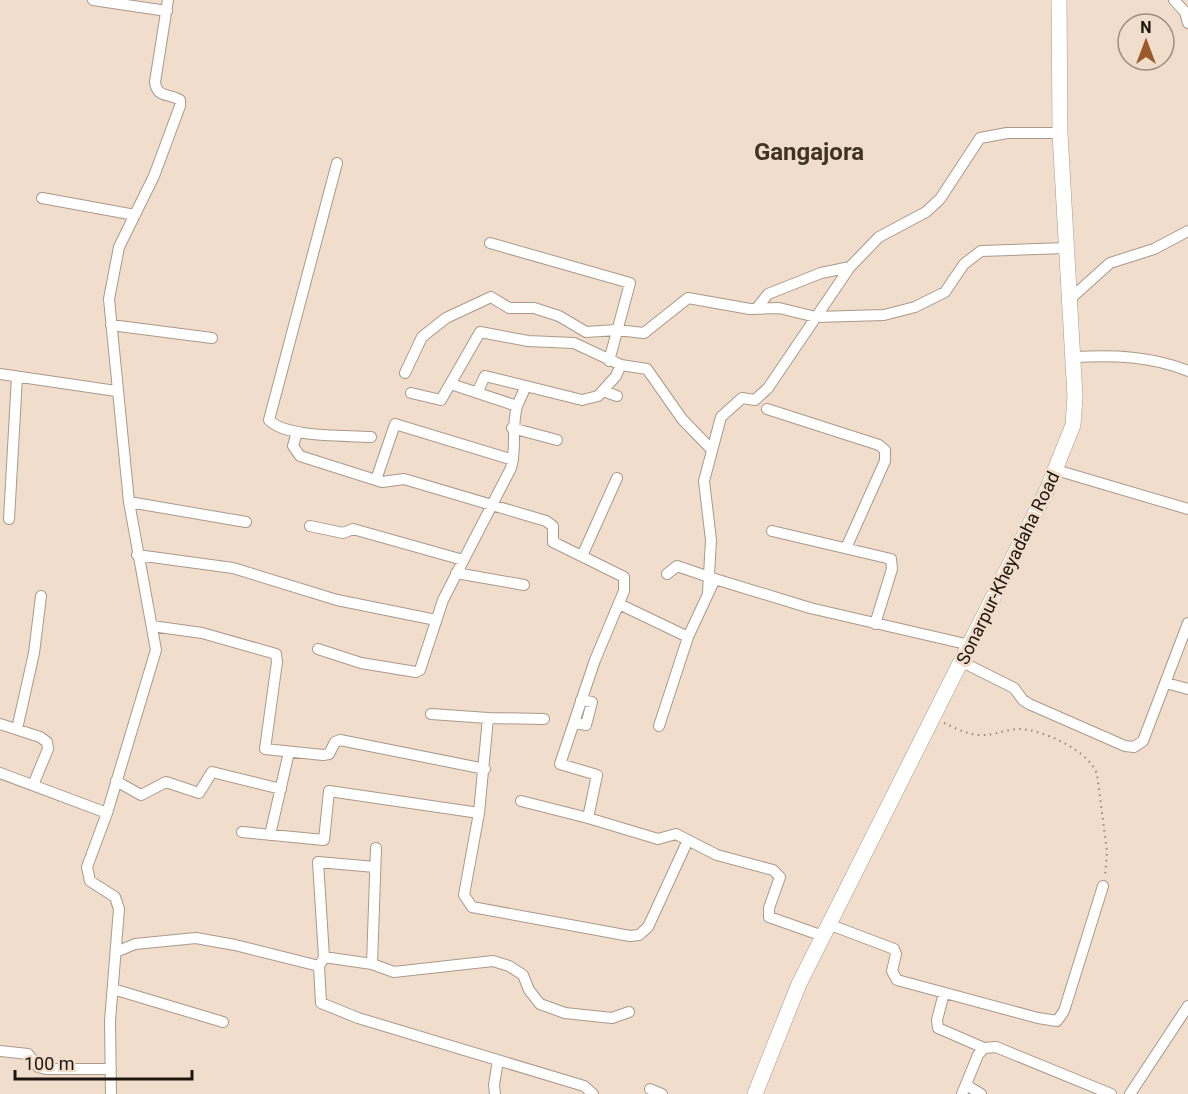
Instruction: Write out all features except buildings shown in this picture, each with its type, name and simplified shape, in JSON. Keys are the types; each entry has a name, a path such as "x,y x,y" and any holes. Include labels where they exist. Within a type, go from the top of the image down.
{"main road":[{"name":"Sonarpur-Kheyadaha Road","path":"755,1094 799,984 962,662 1056,470 1073,425 1075,357 1060,132 1059,0"}],"street":[{"path":"93,0 167,5 155,82 161,95 180,100 180,106 154,176 116,260 109,298 116,391 129,502 156,650 153,666 87,875 90,881 118,902 113,989 111,1094"},
{"path":"1174,0 1185,12 1188,23"},
{"path":"659,726 688,637 712,578 711,540 704,481 721,417 742,398 755,400 768,388 850,267 879,237 926,212 940,199 980,138 1007,132 1060,132"},
{"path":"337,164 269,412 269,420 273,424 297,432 371,437"},
{"path":"42,198 135,215"},
{"path":"1070,299 1110,263 1154,249 1188,231"},
{"path":"490,243 630,283 609,361"},
{"path":"405,373 422,337 446,318 491,297 509,308 534,308 559,316 586,332 617,330 644,333 688,298 757,308 779,308 816,317 884,315 915,307 945,292 964,264 981,251 1066,248"},
{"path":"757,308 768,294 821,273 850,267"},
{"path":"111,325 212,338"},
{"path":"411,393 441,400 480,332 528,341 574,343 609,361 647,369 682,419 712,450"},
{"path":"1075,357 1136,358 1158,361 1188,371"},
{"path":"477,393 485,376 582,400 598,396 621,364"},
{"path":"0,374 116,391"},
{"path":"9,519 17,377"},
{"path":"451,384 517,406"},
{"path":"318,650 361,663 416,672 423,665 436,620 456,573 513,460 512,428 517,406 526,387"},
{"path":"603,391 617,396"},
{"path":"767,409 879,445 885,450 885,461 846,548"},
{"path":"376,480 395,424 513,460"},
{"path":"512,428 557,440"},
{"path":"297,432 293,446 300,456 376,480 388,482 404,479 550,523 553,542 624,577 626,582 619,604 581,700 560,764 597,775 588,818"},
{"path":"1056,470 1188,509"},
{"path":"582,556 617,478"},
{"path":"129,502 246,522"},
{"path":"310,526 343,533 353,530 463,560"},
{"path":"772,531 891,559 893,563 875,624"},
{"path":"137,555 232,568 337,600 436,620"},
{"path":"667,574 677,566 784,601 970,645"},
{"path":"456,573 524,585"},
{"path":"17,729 34,653 41,596"},
{"path":"619,604 688,637"},
{"path":"962,662 1006,683 1029,704 1125,746 1134,747 1143,741 1188,623"},
{"path":"152,626 202,633 276,654 277,662 265,749 329,754 335,742 340,740 485,769"},
{"path":"1166,683 1188,689"},
{"path":"431,714 544,719"},
{"path":"488,718 485,769 464,895 472,907 630,936 645,932 688,840"},
{"path":"0,724 47,742 48,749 33,785"},
{"path":"270,835 289,752"},
{"path":"116,781 141,795 166,782 199,793 212,772 281,789"},
{"path":"0,773 107,813"},
{"path":"242,832 324,840 329,791 479,813"},
{"path":"521,801 650,837 664,839 672,833 717,855 778,873 780,877 769,908 770,917 889,945 896,954 892,971 897,980 1038,1018 1057,1021 1064,1011 1103,886"},
{"path":"372,964 376,848"},
{"path":"375,867 318,862 321,1003 358,1018 584,1086 593,1094"},
{"path":"116,952 135,944 196,938 321,961 372,964 394,972 493,962 509,966 523,975 529,990 540,1004 565,1013 612,1018 629,1012"},
{"path":"113,989 222,1022"},
{"path":"944,993 937,1020 938,1028 984,1048 996,1047 1111,1094"},
{"path":"1130,1094 1188,1006"},
{"path":"981,1094 964,1090 978,1055 984,1048"},
{"path":"0,1051 28,1054 38,1067 46,1069 111,1069"},
{"path":"495,1094 498,1060"},
{"path":"650,1089 662,1094"}],"path":[{"path":"933,718 971,734 987,735 1012,730 1029,730 1084,755 1093,764 1097,774 1107,852 1103,886"}],"district":[{"name":"Gangajora","path":"809,152"}]}
